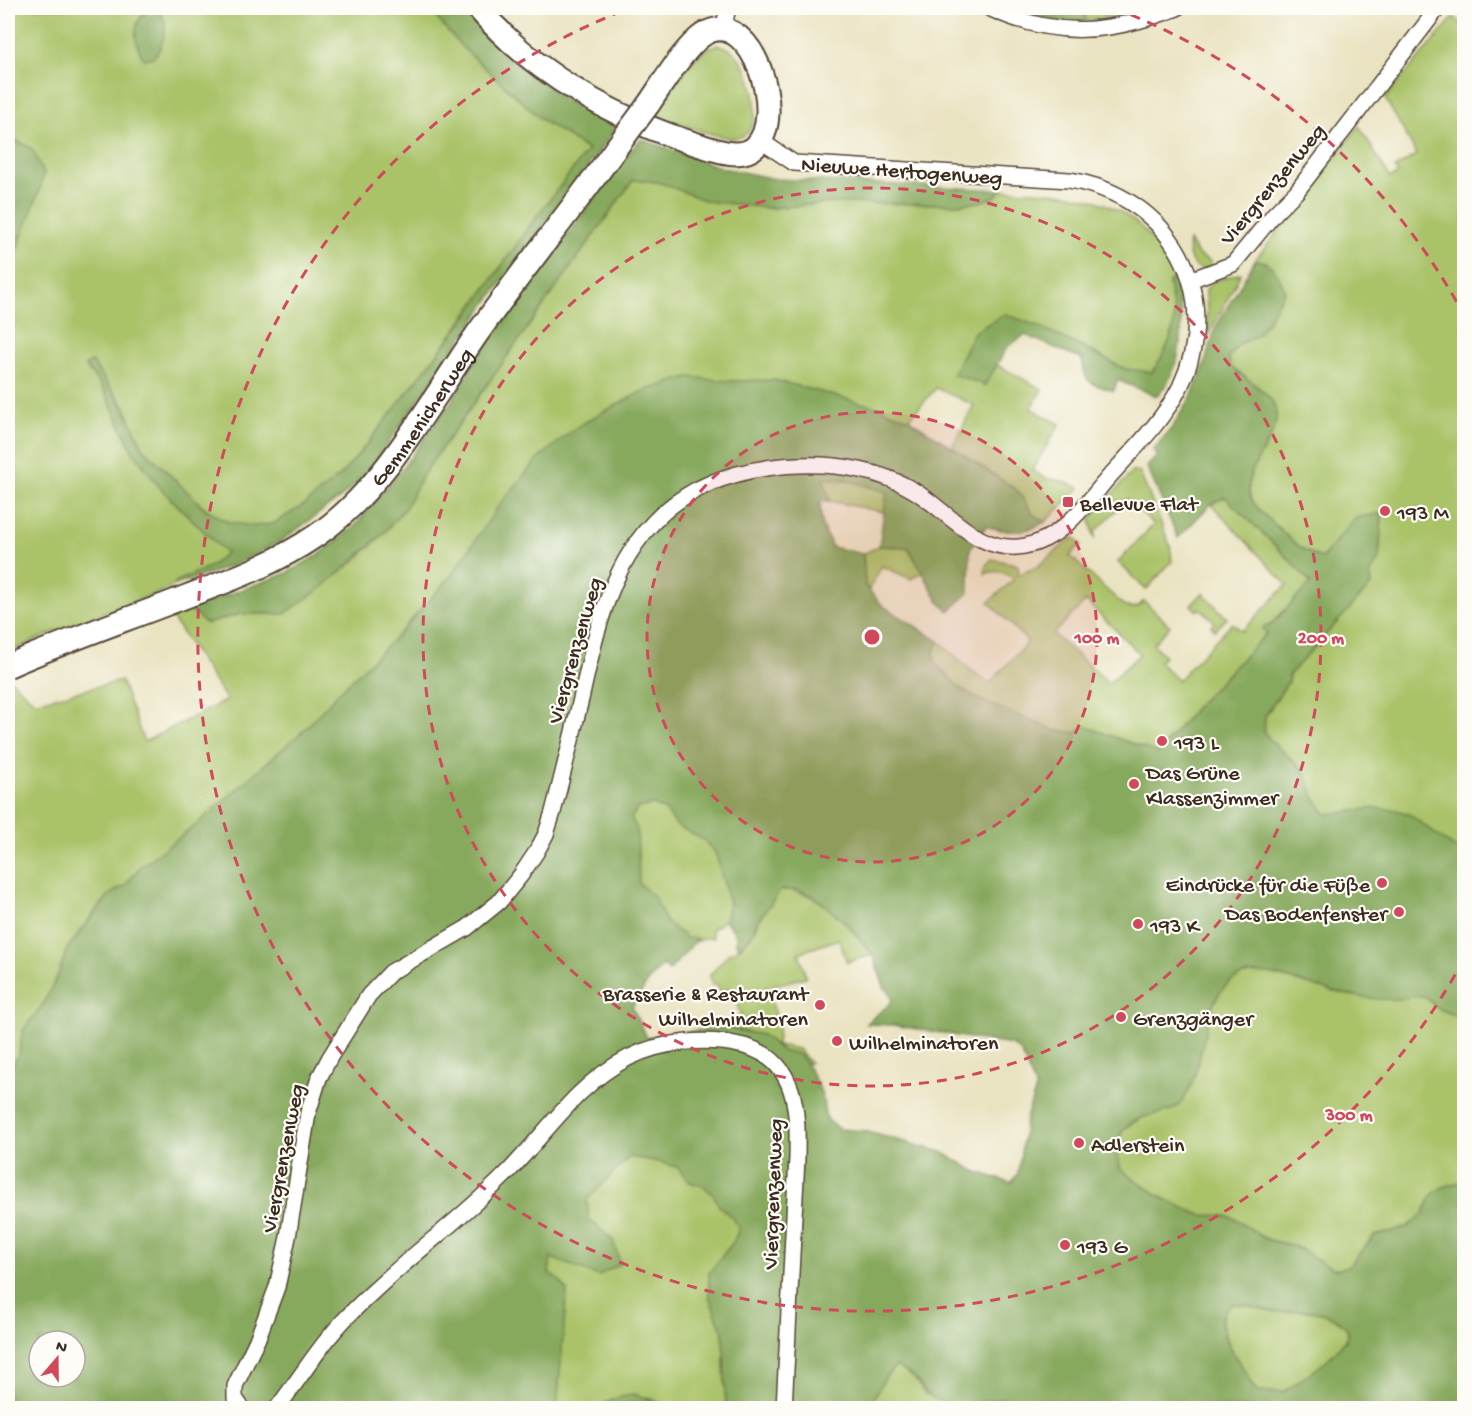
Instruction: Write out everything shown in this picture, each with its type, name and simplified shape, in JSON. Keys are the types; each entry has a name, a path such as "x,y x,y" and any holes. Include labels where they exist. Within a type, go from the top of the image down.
{"main road":[{"path":"478,8 507,37 539,63 582,93 624,116 687,141 730,152 744,153 761,141 766,131 769,116 768,100 763,78 754,56 735,34 723,30"},
{"name":"Gemmenicherweg","path":"8,666 245,574 291,551 318,534 350,507 377,477 504,296 678,62 701,36 711,30 723,30"}],"street":[{"path":"723,30 728,8"},
{"path":"989,8 1015,20 1058,30 1114,27 1149,19 1177,8"},
{"name":"Viergrenzenweg","path":"242,1408 235,1398 235,1386 257,1340 277,1287 288,1237 308,1113 319,1078 350,1023 381,982 405,963 483,917 506,894 537,852 553,812 607,597 622,566 641,538 671,506 701,488 727,478 767,468 807,465 849,468 897,482 929,500 971,534 996,545 1007,548 1020,547 1046,539 1064,527 1080,511 1153,428 1175,396 1189,365 1195,338 1195,314 1190,280 1229,266 1239,258 1275,213 1297,192 1438,8"},
{"name":"Nieuwe Hertogenweg","path":"761,141 789,161 801,164 1043,178 1069,180 1100,187 1129,200 1158,225 1175,247 1190,280"},
{"name":"Viergrenzenweg","path":"277,1408 319,1350 348,1316 409,1258 504,1176 579,1094 613,1067 635,1055 663,1047 704,1042 734,1044 759,1053 783,1074 795,1098 798,1125 797,1158 783,1408"}],"green space":[{"path":"8,8 151,8 144,12 157,10 153,8 428,8 462,47 542,120 588,150 435,358 367,445 316,497 275,523 257,527 231,523 217,516 195,499 151,457 141,444 117,396 85,366 103,388 133,452 162,490 226,553 211,566 177,581 175,585 163,591 78,622 8,652 8,265 12,261 28,216 32,149 8,136"},
{"path":"151,8 162,16 165,23 164,37 154,57 143,59 137,44 136,31 140,19"},
{"path":"428,8 463,8 511,59 574,106 616,128 488,301 369,470 344,495 281,541 232,566 175,585 177,581 211,566 226,553 162,490 133,452 103,388 85,365 92,362 125,409 144,449 205,509 228,522 253,526 273,524 304,505 342,474 460,325 534,220 588,150 542,120 462,47"},
{"path":"1007,8 1081,8 1084,10 1086,21 1056,22"},
{"path":"1081,8 1150,8 1150,10 1086,21 1084,10"},
{"path":"1454,17 1464,26 1464,853 1376,808 1326,815 1316,800 1303,770 1264,732 1265,716 1288,682 1289,675 1372,584 1370,573 1379,559 1382,514 1340,536 1322,558 1296,544 1262,513 1252,501 1249,489 1250,476 1274,428 1276,417 1274,405 1261,390 1229,365 1229,357 1239,344 1256,336 1268,321 1266,262 1255,260 1359,126 1390,178 1398,174 1395,168 1417,155 1385,98"},
{"path":"717,45 729,49 740,59 753,91 755,108 753,123 747,133 735,138 707,133 654,114 690,64 699,55"},
{"path":"8,136 32,149 44,173 20,241 8,265"},
{"path":"641,139 722,168 776,179 1002,190 994,197 980,202 959,204 833,203 769,208 707,201 658,182 633,180 424,473 405,508 384,533 323,587 284,614 240,614 206,624 189,609 287,573 320,554 355,526 405,465 449,405 485,346 615,170"},
{"path":"633,180 658,182 769,208 833,203 959,204 980,202 994,197 1002,190 1057,193 1082,197 1125,214 1160,250 1174,277 1169,283 1174,324 1168,346 1152,372 1125,369 1087,349 1005,314 953,373 984,385 997,365 1042,389 1031,409 1060,424 1032,470 1045,478 1063,481 1080,488 1045,522 1033,514 1017,490 952,447 974,405 936,388 909,419 880,408 772,380 932,499 823,469 817,534 864,586 880,609 937,645 939,641 971,670 990,683 1028,642 989,602 1014,579 1000,572 985,574 986,565 992,559 1016,564 1019,568 1018,575 1037,567 1073,537 1081,544 1070,556 1123,605 1134,607 1144,601 1170,626 1153,644 1165,656 1159,662 1178,680 1232,623 1242,631 1287,585 1211,504 1225,496 1311,583 1268,627 1263,629 1267,633 1196,707 1158,753 1041,1089 1021,1044 894,998 877,951 831,906 813,894 798,889 781,887 754,922 752,934 767,906 781,889 796,891 810,896 833,911 873,955 847,962 839,939 799,953 806,977 766,987 779,1023 777,1045 798,1049 810,1063 807,1064 796,1053 784,1052 762,1035 729,1028 727,1021 741,1015 731,988 720,992 717,984 712,985 710,975 730,952 740,947 738,936 726,919 711,930 713,938 686,946 668,958 647,979 630,1007 739,1229 734,1241 709,1273 709,1296 723,1333 726,1408 666,1408 647,1397 597,1408 8,1408 8,1086 196,825 140,867 125,886 110,894 96,910 67,949 58,975 42,1006 23,1030 19,1054 8,1073 8,681 11,680 35,702 121,681 144,742 227,700 170,615 189,609 207,624 240,614 284,614 355,561 384,533 405,508 424,473","holes":["1086,601 1140,654 1109,683 1053,634"]},
{"path":"1189,241 1198,255 1210,261 1212,267 1201,269 1194,265 1188,249"},
{"path":"1255,260 1267,264 1277,274 1285,290 1268,321 1256,336 1239,344 1229,357 1230,366 1271,400 1276,417 1269,440 1250,476 1249,489 1252,501 1296,544 1322,558 1355,518 1382,513 1379,559 1370,573 1372,584 1289,675 1288,682 1265,716 1264,732 1303,770 1316,800 1326,814 1376,808 1396,810 1409,814 1464,853 1464,1019 1437,1008 1425,996 1370,998 1343,994 1282,977 1263,974 1245,975 1230,982 1217,997 1208,1021 1194,1078 1178,1106 1169,1111 1146,1116 1129,1125 1121,1134 1117,1145 1120,1168 1137,1182 1178,1206 1203,1215 1231,1217 1266,1239 1293,1246 1338,1270 1350,1265 1374,1236 1407,1227 1423,1214 1433,1194 1443,1187 1464,1181 1464,1408 1026,1408 1007,1398 953,1404 930,1396 912,1376 896,1366 886,1376 868,1408 726,1408 723,1333 709,1296 709,1273 734,1241 739,1229 733,1218 719,1206 714,1196 705,1187 690,1182 677,1167 629,1157 587,1200 589,1219 613,1240 620,1264 598,1276 551,1258 549,1273 567,1290 557,1408 8,1408 8,1073 19,1054 23,1030 42,1006 58,975 67,949 110,894 125,886 140,867 196,825 305,729 338,693 395,638 450,577 500,504 537,460 575,428 603,412 643,391 688,377 730,381 775,380 880,408 909,419 1017,490 1033,514 1045,522 1030,529 1016,531 986,526 970,549 969,593 949,611 939,602 908,547 879,546 887,492 847,480 823,478 830,501 820,502 822,525 832,547 863,554 865,586 883,606 939,641 934,651 935,663 960,688 978,699 1053,730 1076,733 1085,726 1158,753 1196,707 1267,633 1263,629 1266,625 1269,627 1311,583 1225,497 1211,504 1178,538 1147,467 1158,455 1153,450 1171,429 1190,399 1202,372 1216,327","holes":["653,805 666,811 677,826 704,840 716,854 729,903 725,920 737,936 736,943 739,948 751,936 757,922 781,890 798,890 812,895 848,925 873,955 885,989 888,989 892,1000 867,1024 893,1025 1012,1045 1021,1052 1036,1089 1026,1118 1018,1173 1011,1183 975,1171 942,1152 864,1131 839,1129 829,1121 825,1114 822,1094 802,1057 796,1053 784,1052 762,1035 721,1027 647,1038 632,1007 648,981 663,965 669,971 697,939 687,938 666,922 655,898 639,883 637,829 631,818 638,808","1233,1304 1281,1312 1305,1311 1332,1317 1348,1330 1346,1341 1323,1364 1284,1392 1259,1392 1251,1385 1224,1335 1221,1321 1225,1311"]},
{"path":"1241,273 1208,336 1206,289 1214,281"},
{"path":"1174,277 1181,323 1178,355 1167,384 1157,396 1117,380 1114,391 1094,384 1085,375 1082,359 1025,335 1007,347 985,385 953,374 974,332 1005,314 1043,328 1125,369 1152,372 1164,352 1174,324 1169,283"},
{"path":"1133,471 1140,473 1170,545 1172,561 1146,590 1118,562 1154,524 1127,499 1095,532 1095,540 1090,519"},
{"path":"823,478 847,480 888,492 884,512 830,501"},
{"path":"879,546 908,547 923,572 911,579 882,566 869,589 865,586 863,554"},
{"path":"1203,593 1227,618 1215,630 1211,626 1215,622 1200,608 1197,611 1191,605"},
{"path":"1266,973 1344,994 1397,999 1425,996 1437,1008 1464,1019 1464,1181 1443,1187 1433,1194 1423,1214 1407,1228 1374,1236 1350,1265 1338,1270 1293,1246 1266,1239 1231,1217 1203,1215 1178,1206 1137,1182 1120,1168 1117,1143 1125,1127 1146,1116 1164,1112 1190,1088 1211,1009 1223,986 1240,974"},
{"path":"1233,1304 1273,1311 1305,1311 1326,1314 1348,1330 1346,1340 1323,1364 1284,1392 1259,1392 1236,1357 1222,1325 1223,1313"},
{"path":"896,1366 913,1377 925,1394 967,1403 1004,1398 1018,1402 1026,1408 868,1408 886,1376"},
{"path":"634,1394 656,1401 666,1408 597,1408 613,1399"}],"place":[{"name":"Bellevue Flat","path":"1068,502"},
{"name":"193 M","path":"1385,511"},
{"name":"193 L","path":"1162,741"},
{"name":"Das Grüne Klassenzimmer","path":"1134,784"},
{"name":"Eindrücke für die Füße","path":"1382,883"},
{"name":"Das Bodenfenster","path":"1399,912"},
{"name":"193 K","path":"1138,924"},
{"name":"Brasserie & Restaurant Wilhelminatoren","path":"820,1005"},
{"name":"Grenzgänger","path":"1121,1017"},
{"name":"Wilhelminatoren","path":"837,1041"},
{"name":"Adlerstein","path":"1079,1143"},
{"name":"193 G","path":"1065,1245"}]}
